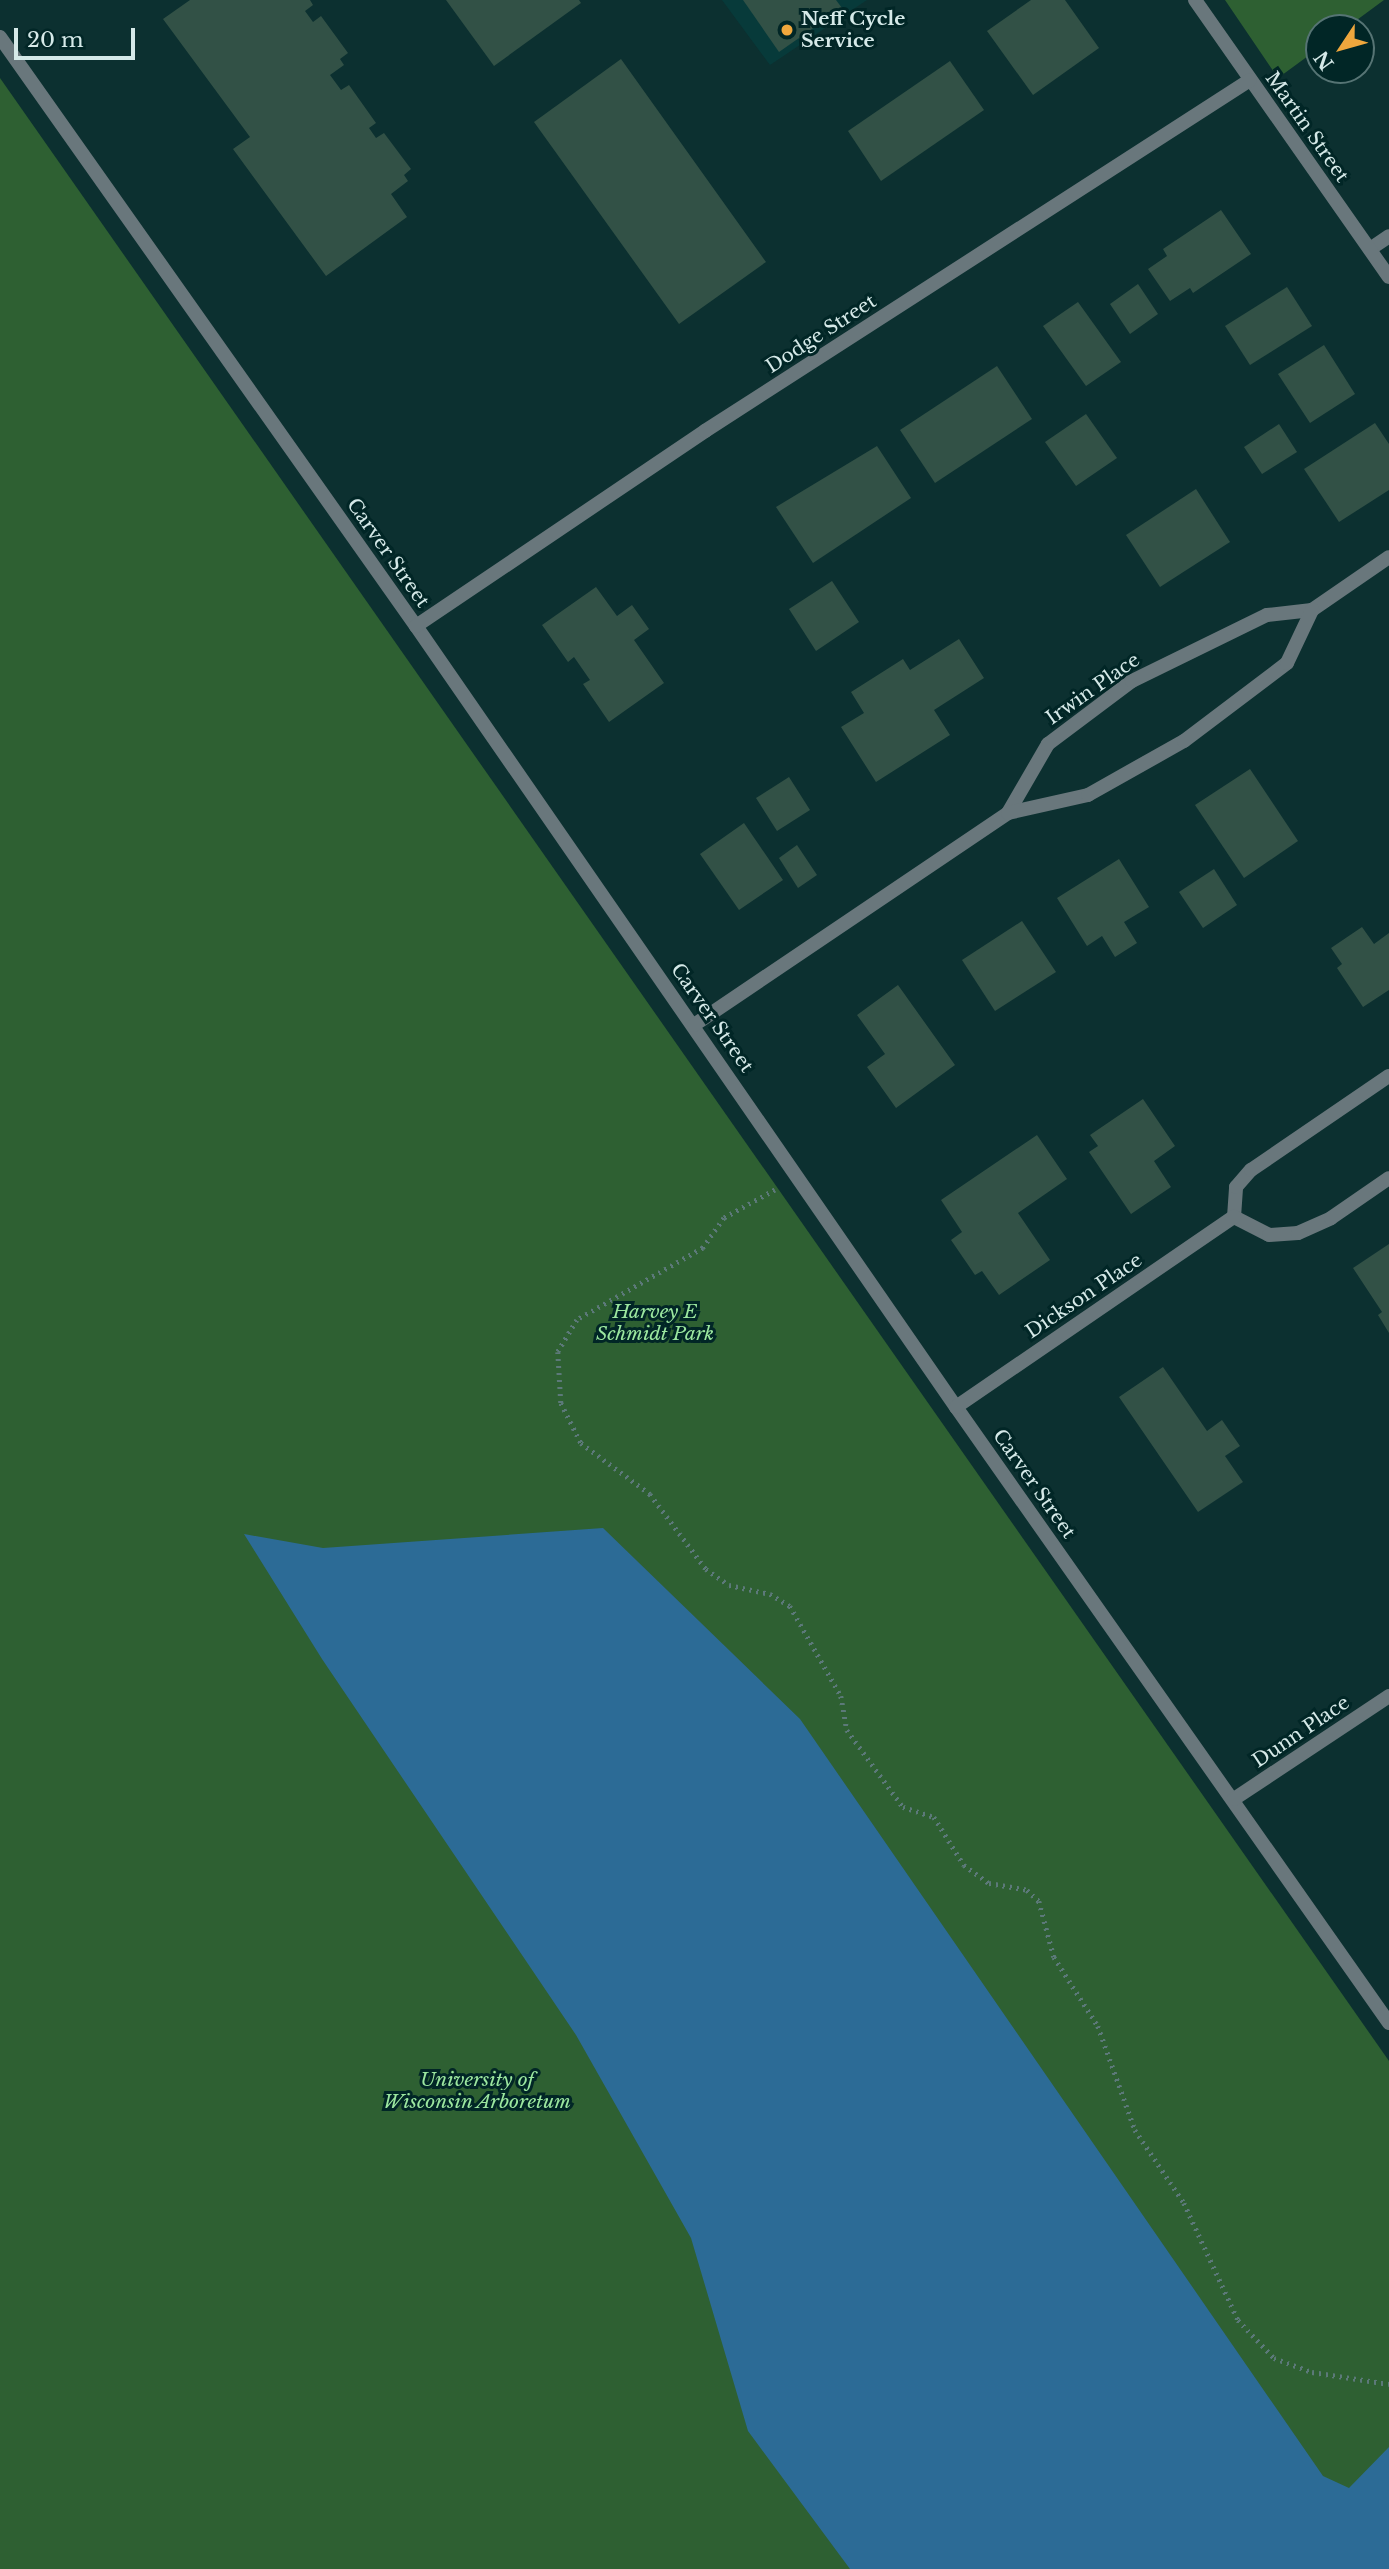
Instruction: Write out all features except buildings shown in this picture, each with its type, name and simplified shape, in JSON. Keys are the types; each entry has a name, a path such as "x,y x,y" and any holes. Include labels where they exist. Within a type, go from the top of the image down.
{"street":[{"name":"Martin Street","path":"1195,0 1389,277"},
{"name":"Carver Street","path":"0,37 416,626 956,1407 1389,2023"},
{"name":"Dodge Street","path":"416,626 705,431 1250,80"},
{"path":"1370,249 1389,236"},
{"name":"Irwin Place","path":"1008,813 1048,744 1132,681 1266,615 1312,610 1389,557"},
{"name":"Irwin Place","path":"694,1026 1008,813 1088,795 1184,741 1287,663 1312,610"},
{"path":"1389,1076 1251,1170 1236,1188 1234,1217 1269,1235 1298,1233 1331,1218 1389,1178"},
{"name":"Dickson Place","path":"956,1407 1234,1217"},
{"name":"Dunn Place","path":"1234,1799 1389,1696"}],"path":[{"path":"797,1177 724,1219 703,1248 578,1320 558,1352 561,1404 581,1443 650,1494 706,1569 729,1585 770,1594 790,1606 841,1696 847,1730 903,1807 934,1817 964,1865 989,1883 1027,1889 1039,1902 1054,1957 1098,2026 1135,2130 1184,2203 1238,2320 1274,2358 1312,2372 1389,2384"}],"shaded area":[{"path":"722,0 867,0 770,65"}],"green space":[{"path":"1225,0 1384,0 1365,14 1305,14 1305,58 1278,78"},
{"name":"University of Wisconsin Arboretum","path":"0,78 1389,2061 1389,2569 0,2569"}],"water":[{"path":"603,1528 800,1719 1323,2476 1349,2488 1389,2447 1389,2569 850,2569 748,2431 691,2238 576,2035 322,1659 244,1534 323,1548"}],"place":[{"name":"Neff Cycle Service","path":"787,30"}],"park label":[{"name":"Harvey E Schmidt Park","path":"655,1323"}]}
